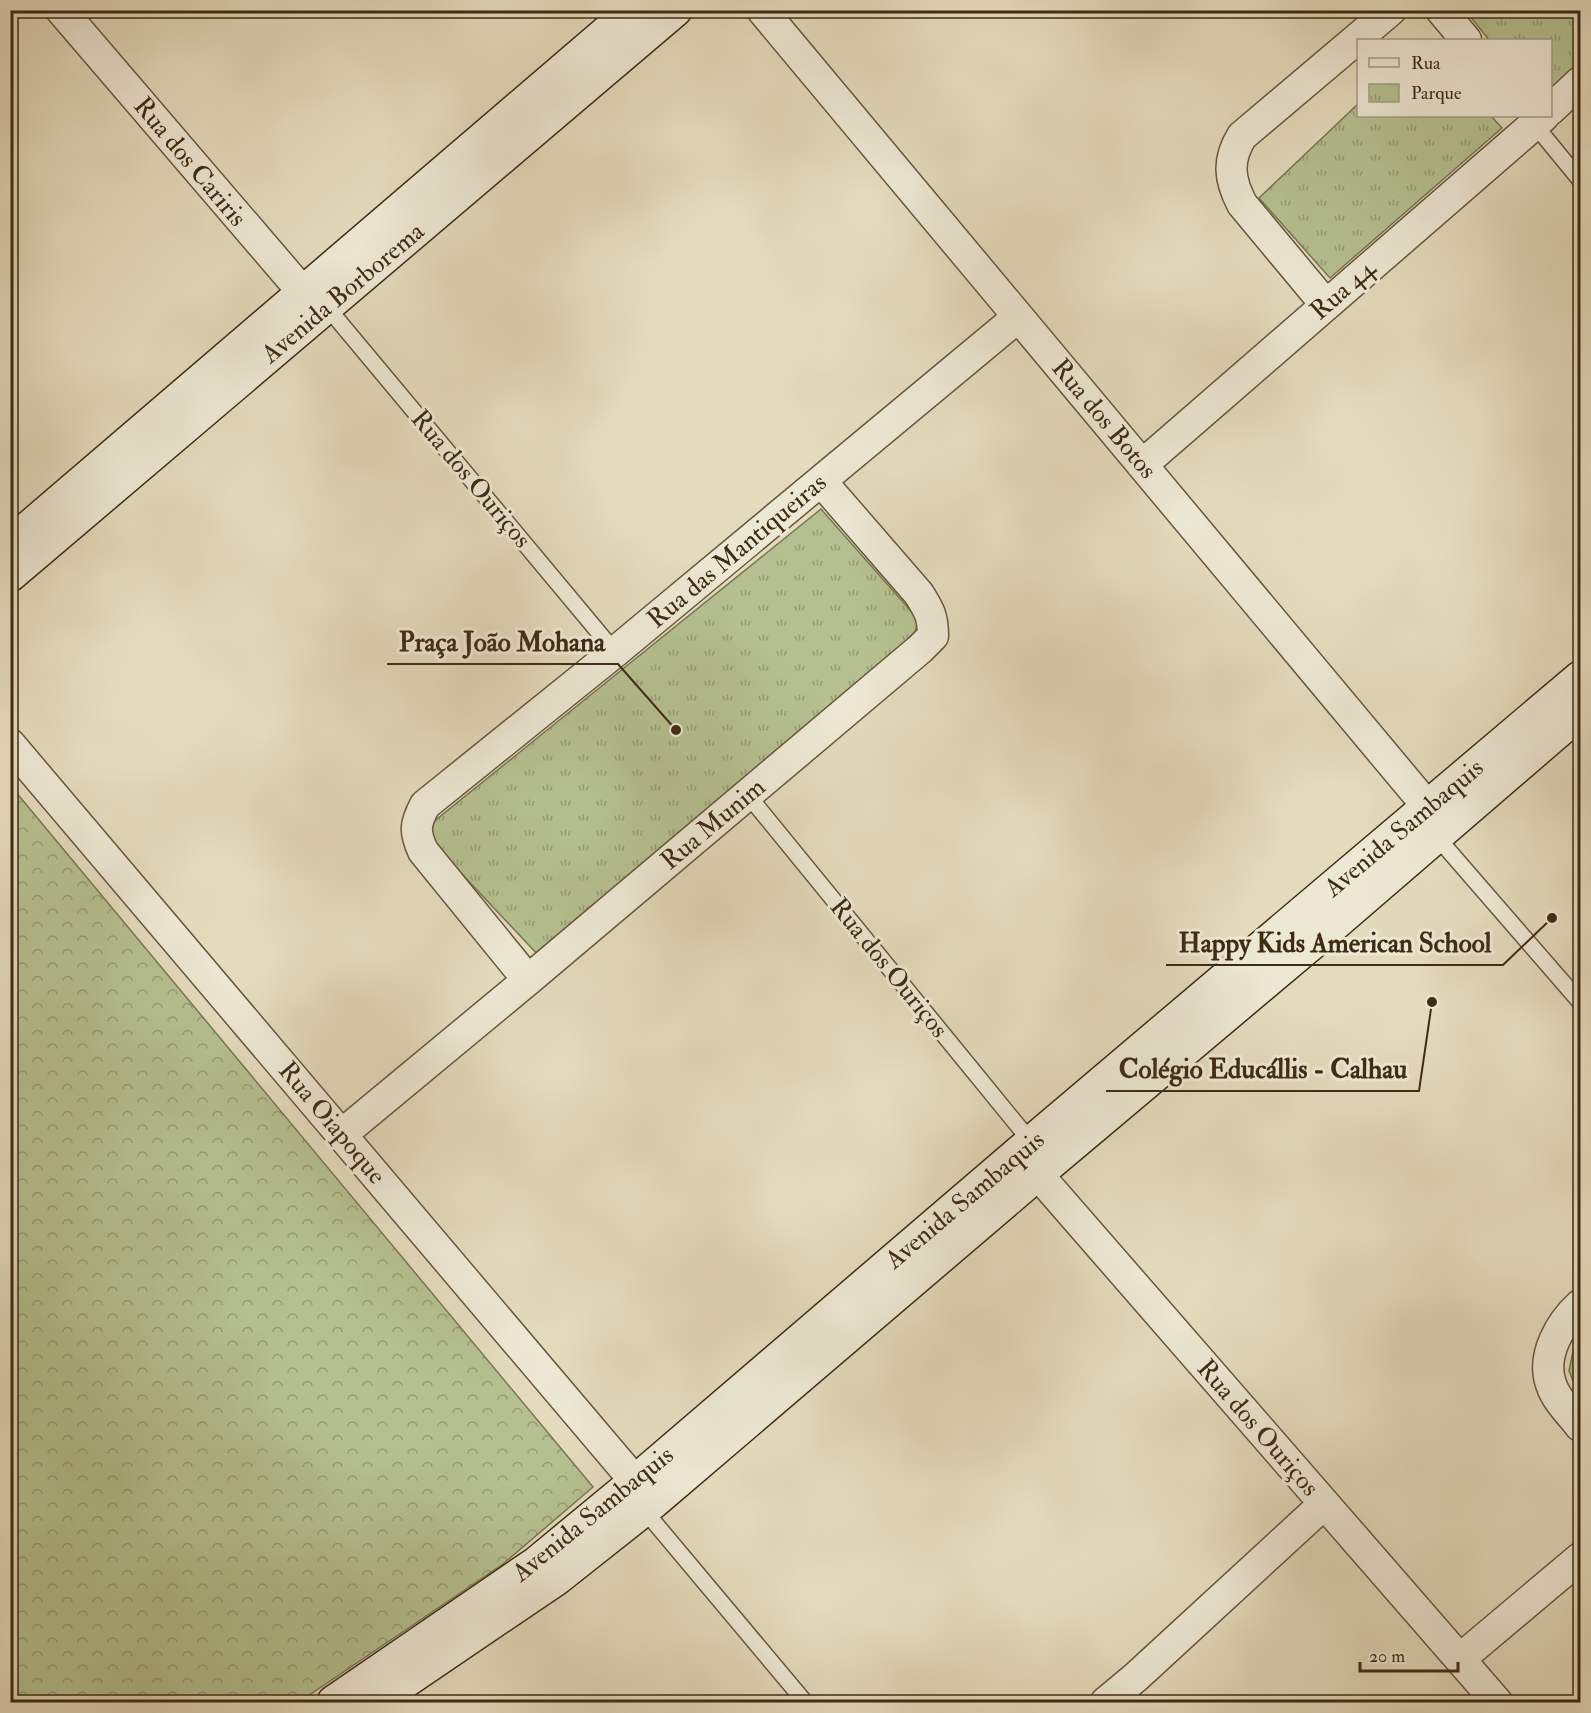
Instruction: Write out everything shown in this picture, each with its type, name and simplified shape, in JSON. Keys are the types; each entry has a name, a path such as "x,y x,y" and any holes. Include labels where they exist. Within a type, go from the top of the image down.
{"main road":[{"name":"Avenida Borborema","path":"10,575 316,304 633,10"},
{"name":"Avenida Borborema","path":"10,544 316,304 675,10"},
{"name":"Avenida Sambaquis","path":"374,1702 558,1578 644,1498 1029,1156 1318,938 1437,824 1581,678"},
{"name":"Avenida Sambaquis","path":"1437,824 1581,712"},
{"name":"Avenida Sambaquis","path":"334,1702 537,1563 644,1498"}],"street":[{"name":"Rua dos Cariris","path":"61,10 316,304"},
{"name":"Rua dos Botos","path":"762,10 1143,465 1437,824"},
{"path":"1326,305 1242,204 1233,183 1232,162 1235,148 1242,136 1390,10"},
{"path":"1441,10 1465,39"},
{"name":"Rua 44","path":"1552,105 1581,82"},
{"name":"Rua 44","path":"1143,465 1538,117"},
{"name":"Rua das Mantiqueiras","path":"528,980 423,851 417,836 417,820 425,805 615,652 1018,316"},
{"name":"Rua Munim","path":"341,1135 528,980 933,636 930,611 919,594 821,481"},
{"name":"Rua Oiapoque","path":"10,744 644,1498"},
{"name":"Rua dos Ouriços","path":"1029,1156 1324,1504 1497,1702"},
{"path":"1581,1305 1559,1329 1551,1349 1549,1369 1550,1384 1581,1426"},
{"path":"1106,1702 1141,1690 1324,1504"},
{"path":"1460,1659 1581,1558"}],"lane":[{"path":"1540,117 1581,180"},
{"name":"Rua dos Ouriços","path":"316,304 615,652"},
{"name":"Rua dos Ouriços","path":"747,794 1029,1156"},
{"path":"1437,824 1581,1002"},
{"path":"644,1498 805,1702"}],"green space":[{"path":"1466,11 1580,11 1580,64 1552,89 1552,39 1488,39"},
{"path":"1357,105 1357,117 1492,117 1502,128 1330,278 1259,198"},
{"path":"821,509 918,619 914,638 540,957 430,840 432,823"},
{"path":"10,785 593,1487 503,1564 299,1702 11,1702"},
{"path":"1580,1334 1580,1398 1569,1371 1575,1341"}],"place":[{"name":"Praça João Mohana","path":"676,730"},
{"name":"Happy Kids American School","path":"1552,918"},
{"name":"Colégio Educállis - Calhau","path":"1432,1002"}]}
